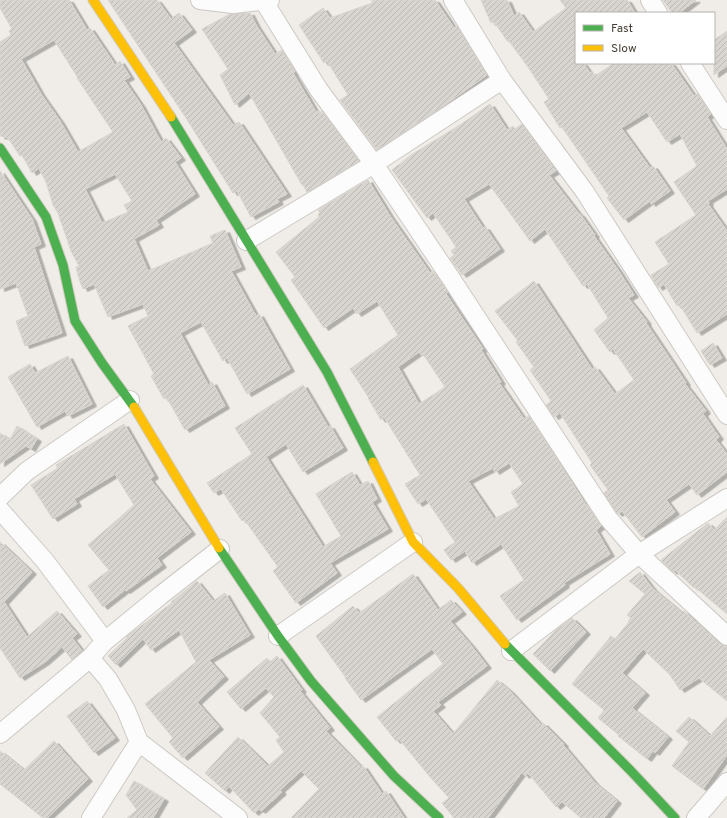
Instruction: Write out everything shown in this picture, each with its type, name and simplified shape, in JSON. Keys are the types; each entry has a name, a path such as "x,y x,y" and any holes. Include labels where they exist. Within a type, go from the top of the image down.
{"street":[{"path":"93,0 126,48 219,194 246,241 327,372 413,542 458,588 510,651 631,771 675,818"},
{"path":"200,0 233,4 270,0"},
{"path":"263,0 319,90 374,164 608,518 639,554 727,636"},
{"path":"453,0 502,80 585,192 727,415"},
{"path":"650,0 657,12"},
{"path":"691,64 727,120"},
{"path":"246,241 374,164 502,80"},
{"path":"0,148 46,217 63,265 74,321 102,363 130,400 220,549 278,636 311,680 389,770 439,818"},
{"path":"0,497 27,471 130,400"},
{"path":"510,651 639,554 727,498"},
{"path":"0,510 45,562 105,641"},
{"path":"278,636 413,542"},
{"path":"0,734 90,658 105,641 220,549"},
{"path":"90,658 108,679 126,710 139,742 238,818"},
{"path":"91,818 139,742"},
{"path":"696,818 727,782"}],"building":[{"path":"0,0 69,0 87,30 90,28 115,65 120,61 130,77 124,80 141,105 161,142 166,138 181,158 175,162 195,194 156,220 159,225 134,239 148,271 213,243 210,236 225,230 241,267 231,271 256,316 259,314 290,369 247,394 227,358 223,361 201,322 180,333 208,385 212,382 225,406 185,430 167,398 164,399 151,376 154,374 128,326 148,316 143,304 108,317 94,284 83,289 76,267 79,266 71,251 58,213 53,205 46,182 39,168 32,173 22,155 20,156 10,141 6,137 0,136 0,42 11,35 9,31 12,29 0,8","holes":["54,40 113,132 78,152 60,121 41,94 21,59","115,174 132,201 124,205 128,212 102,223 85,189"]},
{"path":"108,0 157,0 171,19 179,13 192,30 174,43 233,125 239,122 287,194 277,199 279,202 251,217 237,191 233,193 186,118"},
{"path":"372,0 435,0 454,28 457,26 487,75 377,150 340,100 348,95 327,61 324,63 299,25 323,8 330,18 372,3"},
{"path":"481,0 507,0 514,16 519,12 533,32 566,8 560,0 627,0 634,12 575,12 575,64 584,64 590,73 592,72 595,76 613,64 672,64 694,96 698,94 711,114 707,117 727,149 727,189 708,201 708,204 727,231 727,314 697,333 680,305 677,306 664,284 658,288 651,275 669,264 655,242 696,215 674,182 697,166 680,134 667,142 647,112 621,128 650,168 653,166 670,191 651,204 650,201 624,220 607,198 609,196 562,127 560,128 544,102 549,99 528,67 494,22 491,23"},
{"path":"663,0 696,0 680,12 671,12"},
{"path":"250,13 275,54 282,50 295,72 293,73 316,112 318,111 319,113 322,111 359,161 307,192 249,93 235,105 220,75 228,69 202,29 230,14"},
{"path":"727,31 727,66 714,75 715,64 715,39"},
{"path":"490,104 507,130 513,126 515,129 522,124 556,171 549,175 595,235 594,236 634,295 628,298 647,322 646,323 686,383 685,384 706,411 703,414 719,437 716,440 727,454 727,472 697,495 689,484 666,500 675,512 642,537 622,511 618,514 616,512 604,493 608,490 590,465 592,463 560,413 554,417 546,405 551,401 530,370 534,367 516,342 518,341 495,311 534,281 592,369 595,367 615,394 634,380 613,349 610,352 594,330 608,318 587,284 583,286 545,229 530,241 489,184 464,199 483,228 485,227 500,249 462,275 450,258 454,255 451,251 456,247 433,213 427,218 392,170 411,155 460,125"},
{"path":"0,171 32,219 41,244 34,247 62,333 25,346 16,321 28,316 16,283 0,289"},
{"path":"368,180 390,216 430,273 433,271 448,292 446,294 483,349 481,350 501,382 499,383 524,419 529,416 601,526 596,530 610,554 564,583 565,585 517,620 500,596 524,580 501,544 472,563 465,551 451,560 444,550 455,542 426,499 418,504 405,484 420,475 384,417 381,420 350,369 398,335 377,301 357,314 353,308 324,328 291,280 295,277 276,252 319,217 318,215 320,213 318,210","holes":["419,352 421,355 423,354 445,387 419,404 398,367","509,463 523,484 511,492 519,506 494,519 468,481 493,468 495,472"]},
{"path":"713,343 722,358 710,365 701,351"},
{"path":"68,356 92,404 68,416 65,411 37,427 8,377 30,364 35,373"},
{"path":"303,385 328,427 330,426 343,448 303,472 286,444 266,457 323,547 341,536 316,494 352,472 360,485 368,481 377,499 372,502 388,529 330,563 337,573 296,603 273,571 278,567 244,519 242,521 221,489 214,493 207,483 252,454 235,428"},
{"path":"124,424 154,476 150,479 191,532 157,558 162,565 103,607 88,586 109,570 88,545 134,505 115,474 74,499 77,504 53,519 31,485 58,468 56,465"},
{"path":"17,426 37,439 31,449 26,446 0,464 0,433 10,440"},
{"path":"727,517 727,614 695,587 694,588 675,570 673,572 661,560 708,523 714,530"},
{"path":"0,542 32,572 4,602 27,637 57,611 77,634 72,638 82,651 72,660 62,647 45,662 20,678 0,648"},
{"path":"640,572 653,589 682,613 684,611 720,644 727,646 727,701 699,678 680,690 670,675 643,649 622,673 645,693 632,708 668,737 655,753 653,751 647,759 598,718 604,710 572,684 611,636 615,639 629,622 628,621 631,618 627,615 645,594 629,581"},
{"path":"413,574 438,610 451,600 462,612 450,621 487,666 438,702 441,705 433,711 453,734 497,680 510,691 541,725 543,723 564,744 563,745 595,783 617,801 604,818 581,818 562,802 556,807 528,773 525,776 522,772 488,818 454,818 442,803 449,798 399,739 396,741 377,717 443,664 432,649 361,700 316,636 353,606 359,613"},
{"path":"197,581 213,601 225,593 250,635 209,660 224,677 197,702 219,727 183,758 169,742 173,738 145,704 196,662 179,630 151,650 143,639 116,665 108,656 127,638 126,637 172,603 171,602"},
{"path":"572,618 586,632 550,671 533,654 556,630"},
{"path":"277,656 302,690 300,691 330,728 326,731 361,767 363,766 382,794 386,791 404,818 291,818 319,789 301,771 280,790 282,792 261,811 259,809 254,813 229,786 225,791 205,773 238,737 268,766 284,752 276,740 280,737 260,713 274,697 266,688 241,709 227,692 267,658 270,662"},
{"path":"87,701 115,738 94,753 67,716"},
{"path":"689,717 710,736 727,717 727,755 703,789 672,766 689,742 676,731"},
{"path":"54,741 88,779 47,818 43,818 0,784 0,751 24,770"},
{"path":"134,781 164,799 153,818 127,818 137,810 126,795"}],"traffic: fast":[{"path":"171,117 327,372 373,462"},
{"path":"0,148 46,217 63,265 75,321 102,363 134,407"},
{"path":"219,548 278,636 311,681 394,776 439,818"},
{"path":"505,644 631,771 675,818"}],"traffic: slow":[{"path":"93,0 171,117"},
{"path":"134,407 219,548"},
{"path":"373,462 413,542 458,588 505,644"}]}
